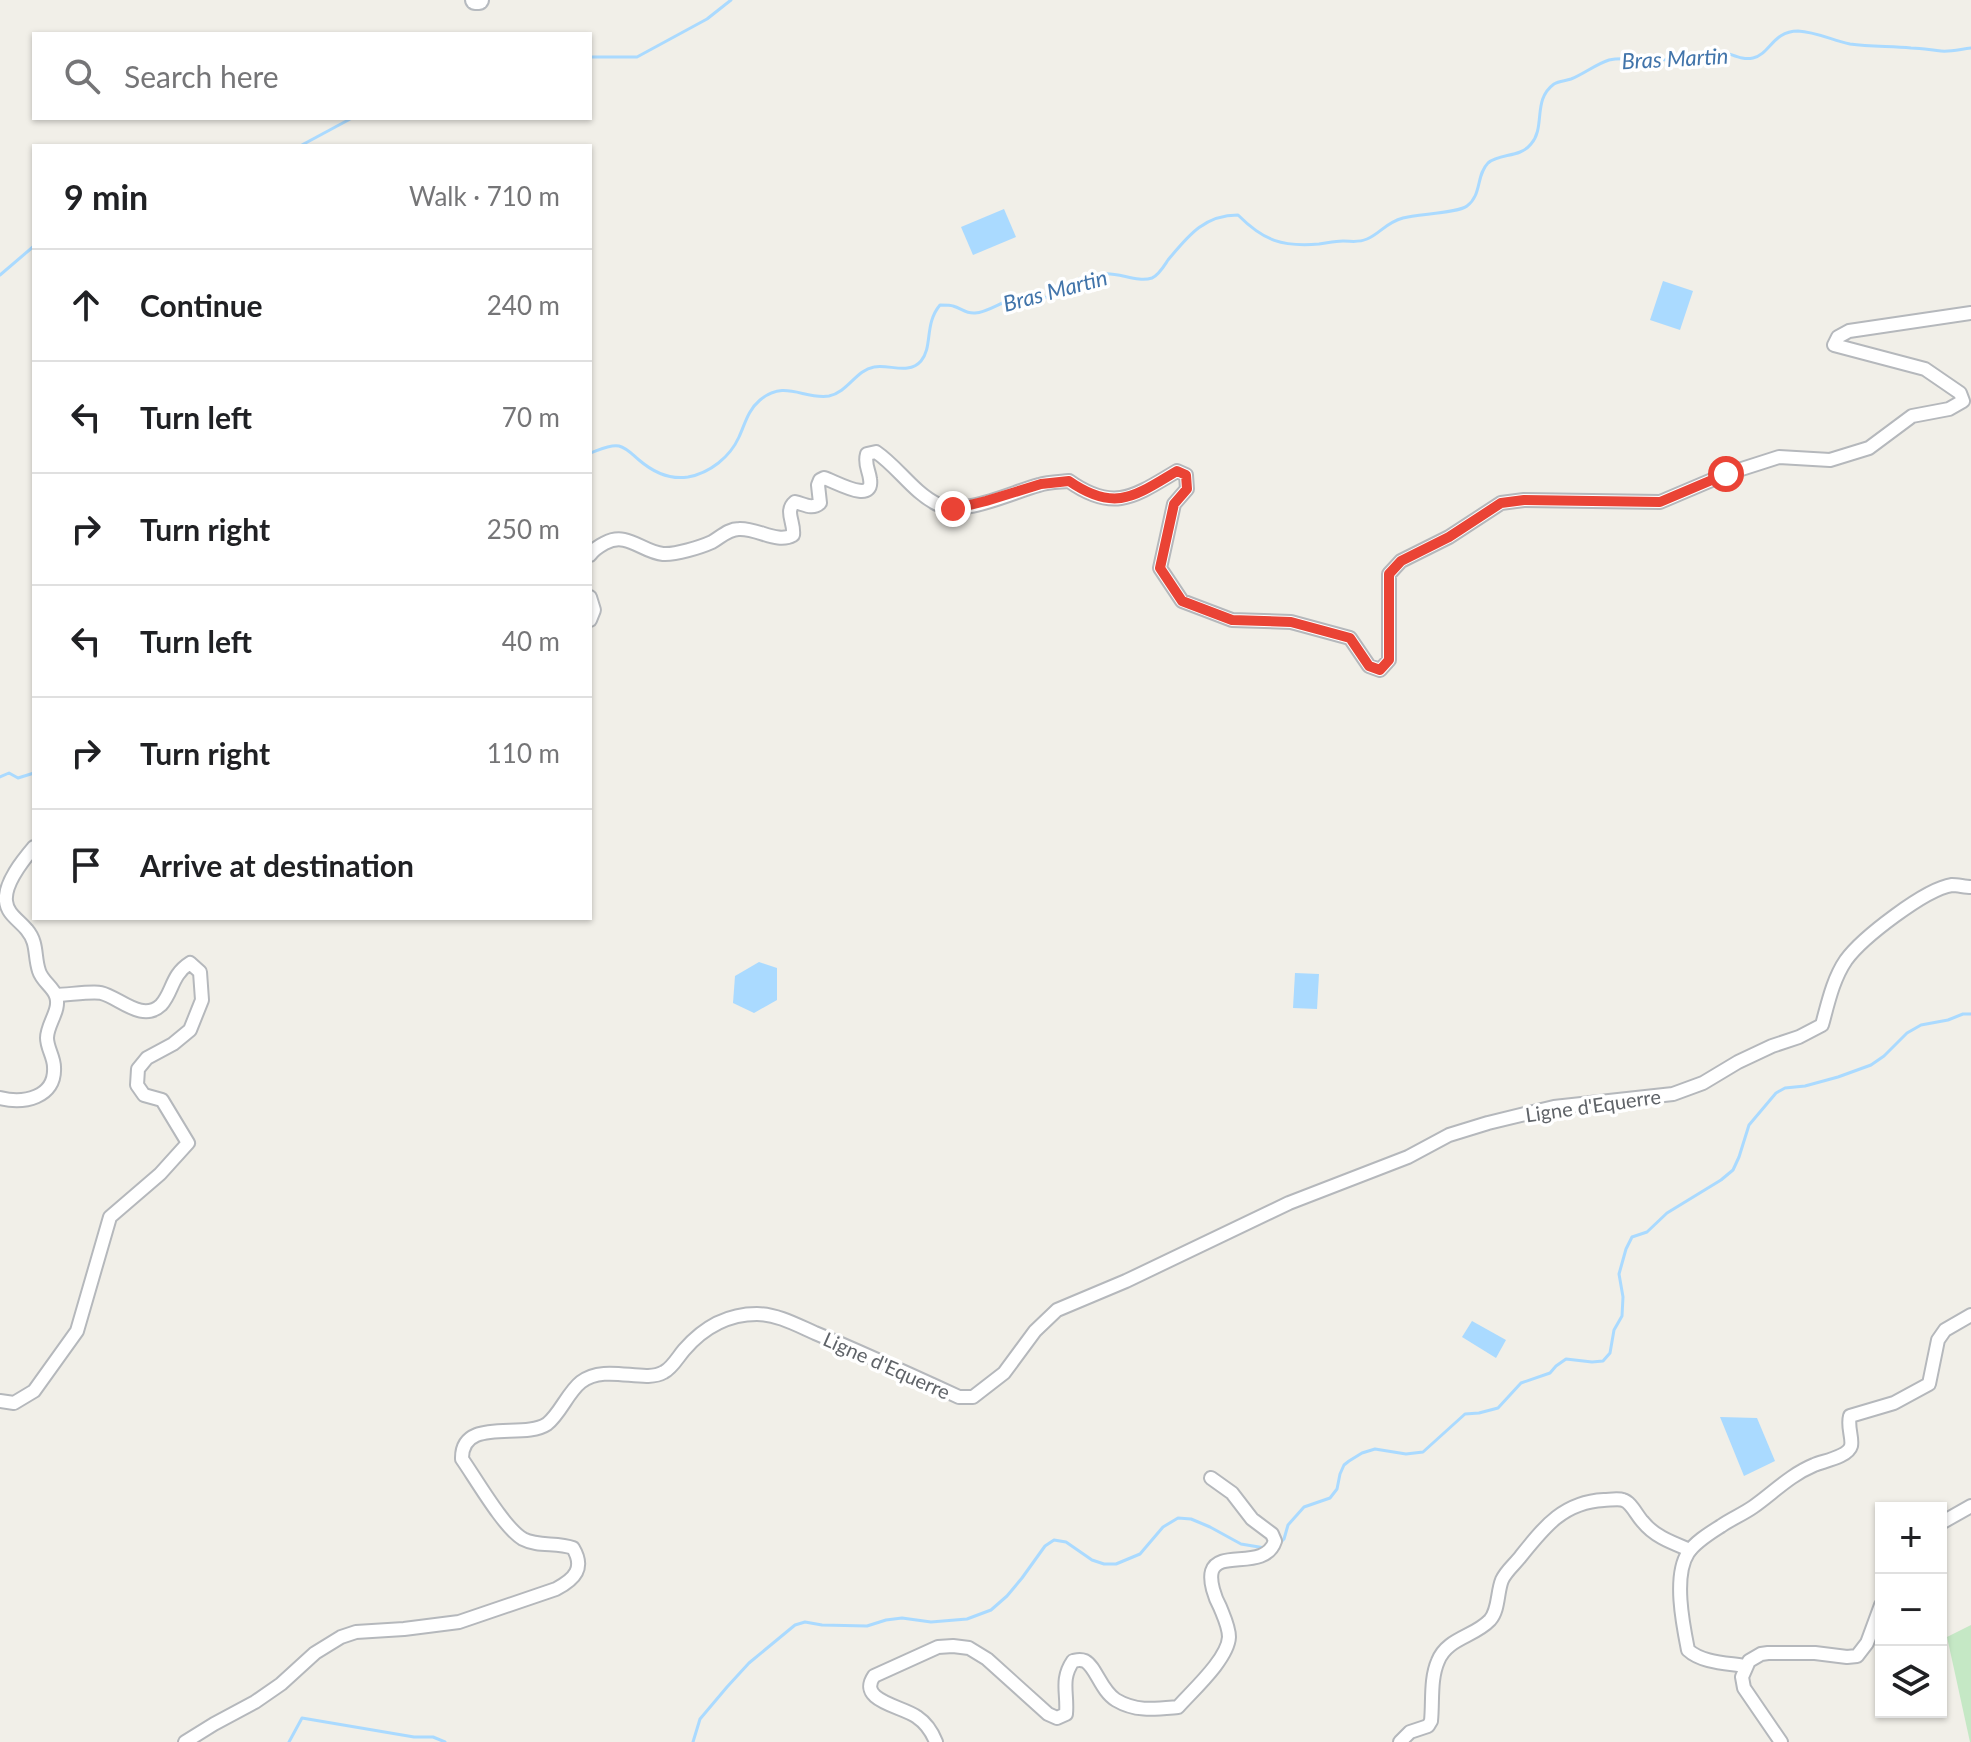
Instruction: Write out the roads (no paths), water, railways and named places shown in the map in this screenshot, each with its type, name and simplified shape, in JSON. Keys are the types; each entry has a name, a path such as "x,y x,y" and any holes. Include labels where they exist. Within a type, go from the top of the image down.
{"street":[{"path":"592,553 610,540 619,539 663,554 675,553 711,543 736,528 790,538 794,528 790,506 795,502 811,507 820,503 818,485 824,478 865,492 871,482 865,460 867,454 876,452 917,491 938,505 953,509 1041,484 1069,481 1086,493 1116,499 1135,496 1177,471 1186,475 1187,489 1174,504 1160,568 1182,601 1232,620 1291,622 1350,638 1369,666 1380,670 1389,660 1389,574 1401,561 1449,537 1501,503 1524,500 1660,502 1726,474 1779,457 1830,460 1869,448 1912,416 1949,409 1963,401 1960,393 1925,369 1834,345 1838,337 1849,331 1971,313"},
{"path":"0,1098 22,1101 35,1097 46,1091 54,1078 54,1062 47,1045 47,1034 57,1007 56,995 43,980 30,934 9,912 6,901 7,889 32,850"},
{"name":"Ligne d'Equerre","path":"185,1742 255,1702 281,1684 315,1653 341,1637 356,1632 459,1622 570,1582 577,1572 578,1557 573,1548 523,1539 507,1524 462,1459 462,1450 469,1439 496,1431 528,1431 547,1424 580,1382 593,1375 655,1375 665,1372 696,1336 730,1317 760,1314 778,1317 959,1397 973,1397 1004,1373 1035,1331 1057,1310 1126,1281 1289,1203 1408,1157 1449,1135 1488,1123 1554,1107 1673,1094 1703,1083 1772,1046 1799,1037 1822,1025 1831,991 1846,961 1868,936 1918,900 1951,885 1971,887"},
{"path":"0,1401 14,1403 34,1391 77,1331 110,1217 160,1174 188,1143 162,1100 144,1095 137,1085 138,1069 147,1058 173,1044 190,1030 202,1000 200,972 190,963 181,969 161,1005 148,1011 126,1006 101,993 56,995"},
{"path":"1745,1666 1694,1655 1688,1650 1680,1579 1690,1550 1723,1524 1751,1509 1791,1477 1849,1450 1850,1416 1894,1403 1929,1384 1938,1340 1945,1330 1971,1315"},
{"path":"936,1742 917,1717 874,1697 870,1682 874,1676 938,1647 969,1648 987,1659 1048,1714 1057,1718 1066,1714 1066,1671 1073,1661 1080,1660 1087,1662 1106,1693 1118,1702 1140,1710 1178,1707 1225,1651 1229,1638 1226,1621 1215,1597 1211,1573 1214,1567 1223,1561 1259,1557 1270,1551 1275,1541 1272,1534 1252,1519 1232,1493 1211,1478"},
{"path":"1400,1742 1410,1732 1428,1726 1431,1721 1434,1671 1441,1653 1489,1621 1506,1574 1540,1531 1558,1515 1589,1501 1622,1499 1656,1535 1690,1550"},
{"path":"1947,1520 1971,1506"},
{"path":"1781,1742 1744,1688 1742,1677 1745,1666 1754,1657 1768,1653 1857,1656 1867,1643 1875,1621"}],"water":[{"path":"1004,209 1016,237 973,255 961,227"},
{"path":"1663,281 1693,291 1680,330 1650,320"},
{"path":"759,962 777,968 777,1000 754,1013 733,1003 735,976"},
{"path":"1295,973 1319,974 1317,1009 1293,1008"},
{"path":"1472,1321 1506,1340 1496,1358 1462,1337"},
{"path":"1720,1417 1757,1418 1775,1461 1744,1476"}],"waterway":[{"path":"592,57 637,57 707,19 731,0"},
{"name":"Bras Martin","path":"592,452 619,446 662,474 681,478 696,475 725,457 735,444 752,408 769,394 786,391 829,396 842,390 868,369 916,365 925,355 932,320 940,305 975,313 1011,300 1047,297 1067,284 1093,275 1152,278 1198,228 1226,216 1238,215 1256,231 1274,240 1306,245 1361,241 1403,218 1462,208 1475,196 1488,163 1531,144 1538,130 1547,90 1609,60 1663,60 1711,51 1753,58 1764,52 1777,38 1798,31 1858,45 1945,51 1971,48"},
{"path":"304,144 348,120"},
{"path":"0,275 32,248"},
{"name":"Bras Martin","path":"0,777 9,773 18,778 32,774"},
{"path":"1276,1547 1284,1539 1288,1525 1304,1507 1330,1498 1337,1489 1344,1465 1362,1453 1375,1449 1406,1454 1423,1452 1465,1414 1498,1408 1521,1383 1550,1373 1566,1359 1603,1361 1610,1353 1614,1330 1622,1316 1619,1274 1632,1237 1647,1232 1667,1213 1733,1170 1749,1125 1776,1093 1871,1065 1907,1033 1921,1025 1971,1014"},
{"path":"693,1742 700,1719 727,1687 749,1663 795,1625 805,1622 867,1626 902,1618 931,1622 967,1619 991,1610 1007,1596 1045,1546 1054,1540 1066,1542 1092,1560 1116,1564 1140,1554 1163,1527 1178,1518 1191,1519 1241,1544 1265,1548"},
{"path":"289,1742 302,1718 414,1737 433,1737 445,1742"}]}
